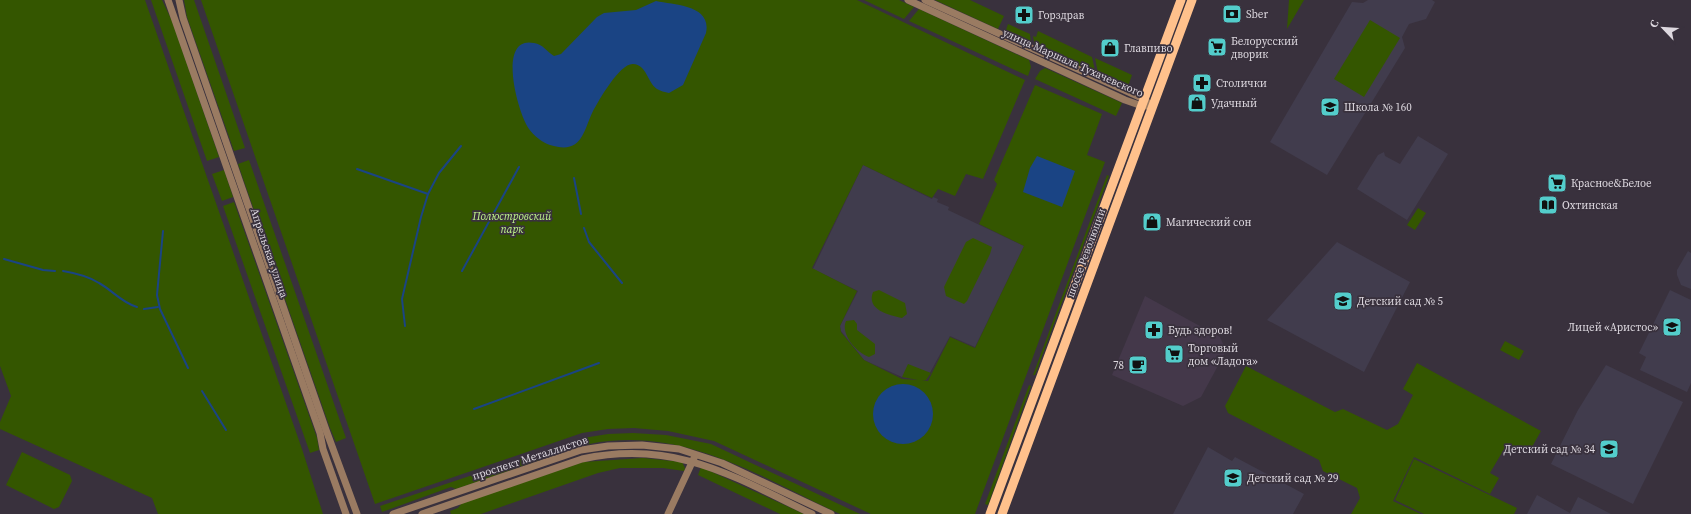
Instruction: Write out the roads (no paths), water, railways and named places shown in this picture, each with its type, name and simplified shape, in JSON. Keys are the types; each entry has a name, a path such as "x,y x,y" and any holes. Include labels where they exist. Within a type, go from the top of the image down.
{"main road":[{"name":"шоссе Революции","path":"990,514 1181,0"},
{"name":"шоссе Революции","path":"1002,514 1192,0"}],"street":[{"name":"Апрельская улица","path":"168,0 317,426 346,514"},
{"name":"Апрельская улица","path":"179,0 280,297 358,514"},
{"name":"улица Маршала Тухачевского","path":"908,0 1143,103 1153,106"},
{"name":"улица Маршала Тухачевского","path":"925,0 1143,103"},
{"name":"проспект Металлистов","path":"393,514 581,450 608,446 642,445 673,448 812,514"},
{"name":"проспект Металлистов","path":"422,514 577,460 601,454 662,454 694,457 722,463 831,514"},
{"path":"668,514 694,457"}],"water":[{"path":"656,1 690,8 698,12 703,17 706,24 706,33 683,85 669,93 661,91 654,86 641,67 633,64 628,65 622,69 605,91 593,111 580,140 569,147 550,145 541,141 529,129 524,121 520,108 513,77 513,63 516,51 522,44 534,43 542,46 554,56 561,54 597,17 604,13 636,10"},
{"path":"1037,156 1075,171 1062,207 1023,192 1030,168"},
{"path":"903,384 920,389 928,397 933,414 928,431 920,439 903,444 886,439 878,431 873,414 878,397 886,389"}],"waterway":[{"path":"405,326 402,299 421,217 428,194 439,173 461,146"},
{"path":"462,271 519,167"},
{"path":"357,169 428,194"},
{"path":"574,178 581,214"},
{"path":"584,228 589,242 622,283"},
{"path":"163,231 157,295 160,309 188,368"},
{"path":"4,259 43,270 55,271"},
{"path":"63,271 90,278 104,286 127,303 137,307"},
{"path":"144,309 158,307"},
{"path":"474,409 599,363"},
{"path":"202,391 226,430"}],"place":[{"name":"Sber","path":"1232,14"},
{"name":"Горздрав","path":"1024,15"},
{"name":"Белорусский дворик","path":"1217,47"},
{"name":"Главпиво","path":"1110,48"},
{"name":"Столички","path":"1202,83"},
{"name":"Удачный","path":"1197,103"},
{"name":"Школа № 160","path":"1330,107"},
{"name":"Красное&Белое","path":"1557,183"},
{"name":"Охтинская","path":"1548,205"},
{"name":"Магический сон","path":"1152,222"},
{"name":"Детский сад № 5","path":"1343,301"},
{"name":"Лицей «Аристос»","path":"1672,327"},
{"name":"Будь здоров!","path":"1154,330"},
{"name":"Торговый дом «Ладога»","path":"1174,354"},
{"name":"78","path":"1138,365"},
{"name":"Детский сад № 34","path":"1609,449"},
{"name":"Детский сад № 29","path":"1233,478"}],"park label":[{"name":"Полюстровский парк","path":"512,222"}]}
